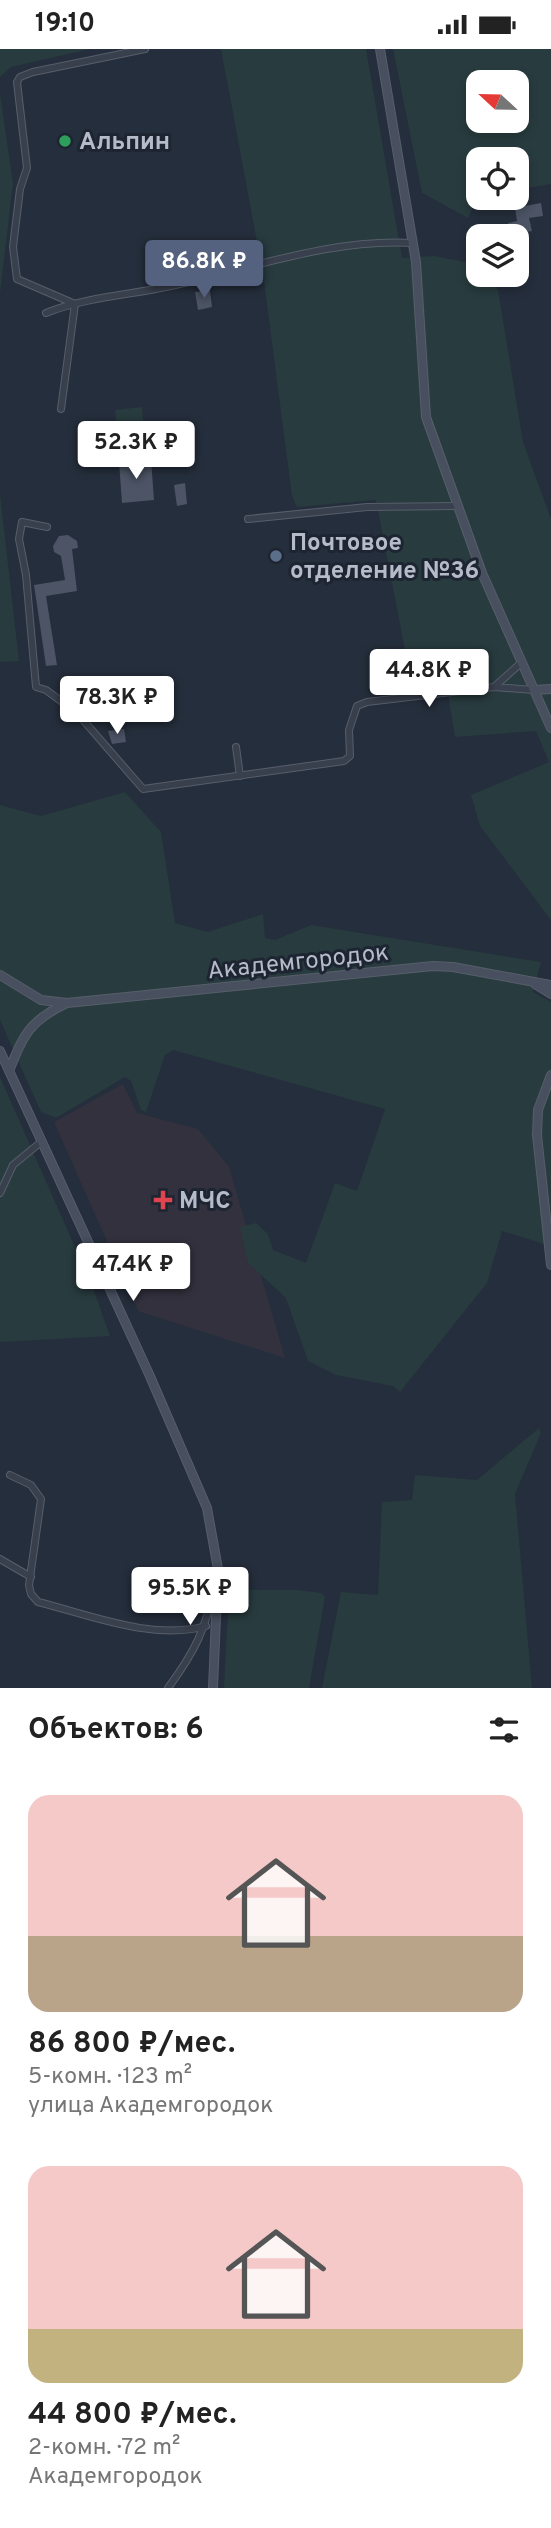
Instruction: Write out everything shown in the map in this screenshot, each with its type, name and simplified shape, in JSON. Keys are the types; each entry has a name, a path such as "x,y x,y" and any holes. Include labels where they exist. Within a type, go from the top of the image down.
{"main road":[{"path":"380,49 413,243 426,417 456,506 551,729"},
{"path":"534,690 551,689"},
{"name":"Академгородок","path":"67,1003 433,966 453,967 551,985"},
{"path":"0,975 41,1000 67,1003"},
{"path":"532,982 551,994"},
{"path":"9,1071 26,1031 41,1015 67,1003"},
{"path":"0,1051 149,1374 207,1508 218,1569 213,1688"},
{"path":"551,1075 538,1110 537,1135 551,1265"}],"street":[{"path":"75,304 29,285 18,279 16,272 13,247 20,188 27,167 17,82 20,76 33,72 145,49"},
{"path":"46,313 75,304 343,248 413,243"},
{"path":"61,409 75,304"},
{"path":"248,519 367,507 456,506"},
{"path":"47,527 22,522 18,533 36,687 46,690 77,713 144,789 344,761 350,756 349,730 357,706 367,702 494,687 534,690"},
{"path":"494,687 521,663"},
{"path":"236,747 240,776"},
{"path":"0,1193 13,1165 41,1142"},
{"path":"10,1475 31,1485 41,1499 31,1577 31,1594 38,1602 149,1629 192,1630 206,1626"},
{"path":"0,1559 31,1577"},
{"path":"168,1688 190,1658 206,1626 218,1569"}],"shaded area":[{"path":"0,49 90,49 11,67 0,77"},
{"path":"221,49 366,49 402,258 434,256 466,262 466,287 495,287 498,290 523,442 551,519 551,920 480,826 471,795 549,762 536,731 455,737 445,675 410,676 376,500 297,507 292,496 263,274"},
{"path":"393,49 551,49 551,184 529,188 529,147 466,147 466,210 472,210 468,218 422,193"},
{"path":"0,94 13,183 0,293"},
{"path":"142,407 146,454 119,457 115,410"},
{"path":"0,494 19,661 0,662"},
{"path":"125,792 161,832 175,923 208,932 263,914 265,938 275,940 311,925 541,962 533,992 551,1002 551,1250 544,1244 502,1231 487,1283 400,1392 393,1386 336,1375 308,1361 286,1298 248,1263 240,1227 256,1223 268,1234 273,1250 306,1263 335,1183 357,1191 385,1109 173,1050 165,1055 146,1112 141,1110 131,1081 125,1077 56,1118 41,1112 0,1020 0,805 41,816"},
{"path":"0,1077 93,1288 110,1336 0,1342"},
{"name":"МЧС","path":"123,1084 137,1113 198,1129 229,1167 285,1358 138,1311 54,1122"},
{"path":"539,1428 541,1433 515,1494 532,1688 322,1688 341,1592 378,1595 382,1502 412,1500 415,1475 477,1480"},
{"path":"229,1590 298,1590 321,1593 325,1597 309,1688 224,1688"}],"building":[{"path":"541,203 543,216 529,218 532,231 529,232 529,224 508,224 517,221 515,210 529,210 529,205"},
{"path":"210,290 212,307 198,310 195,292"},
{"path":"151,459 154,500 122,503 119,462"},
{"path":"185,483 187,504 177,506 174,485"},
{"path":"68,535 77,541 78,548 72,549 77,591 46,596 57,665 46,666 34,585 65,580 61,556 54,552 53,546 59,536"},
{"path":"124,729 126,742 112,744 108,731"}],"place":[{"name":"Альпин","path":"65,141"},
{"name":"Почтовое отделение №36","path":"276,556"},
{"name":"МЧС","path":"163,1200"}]}
